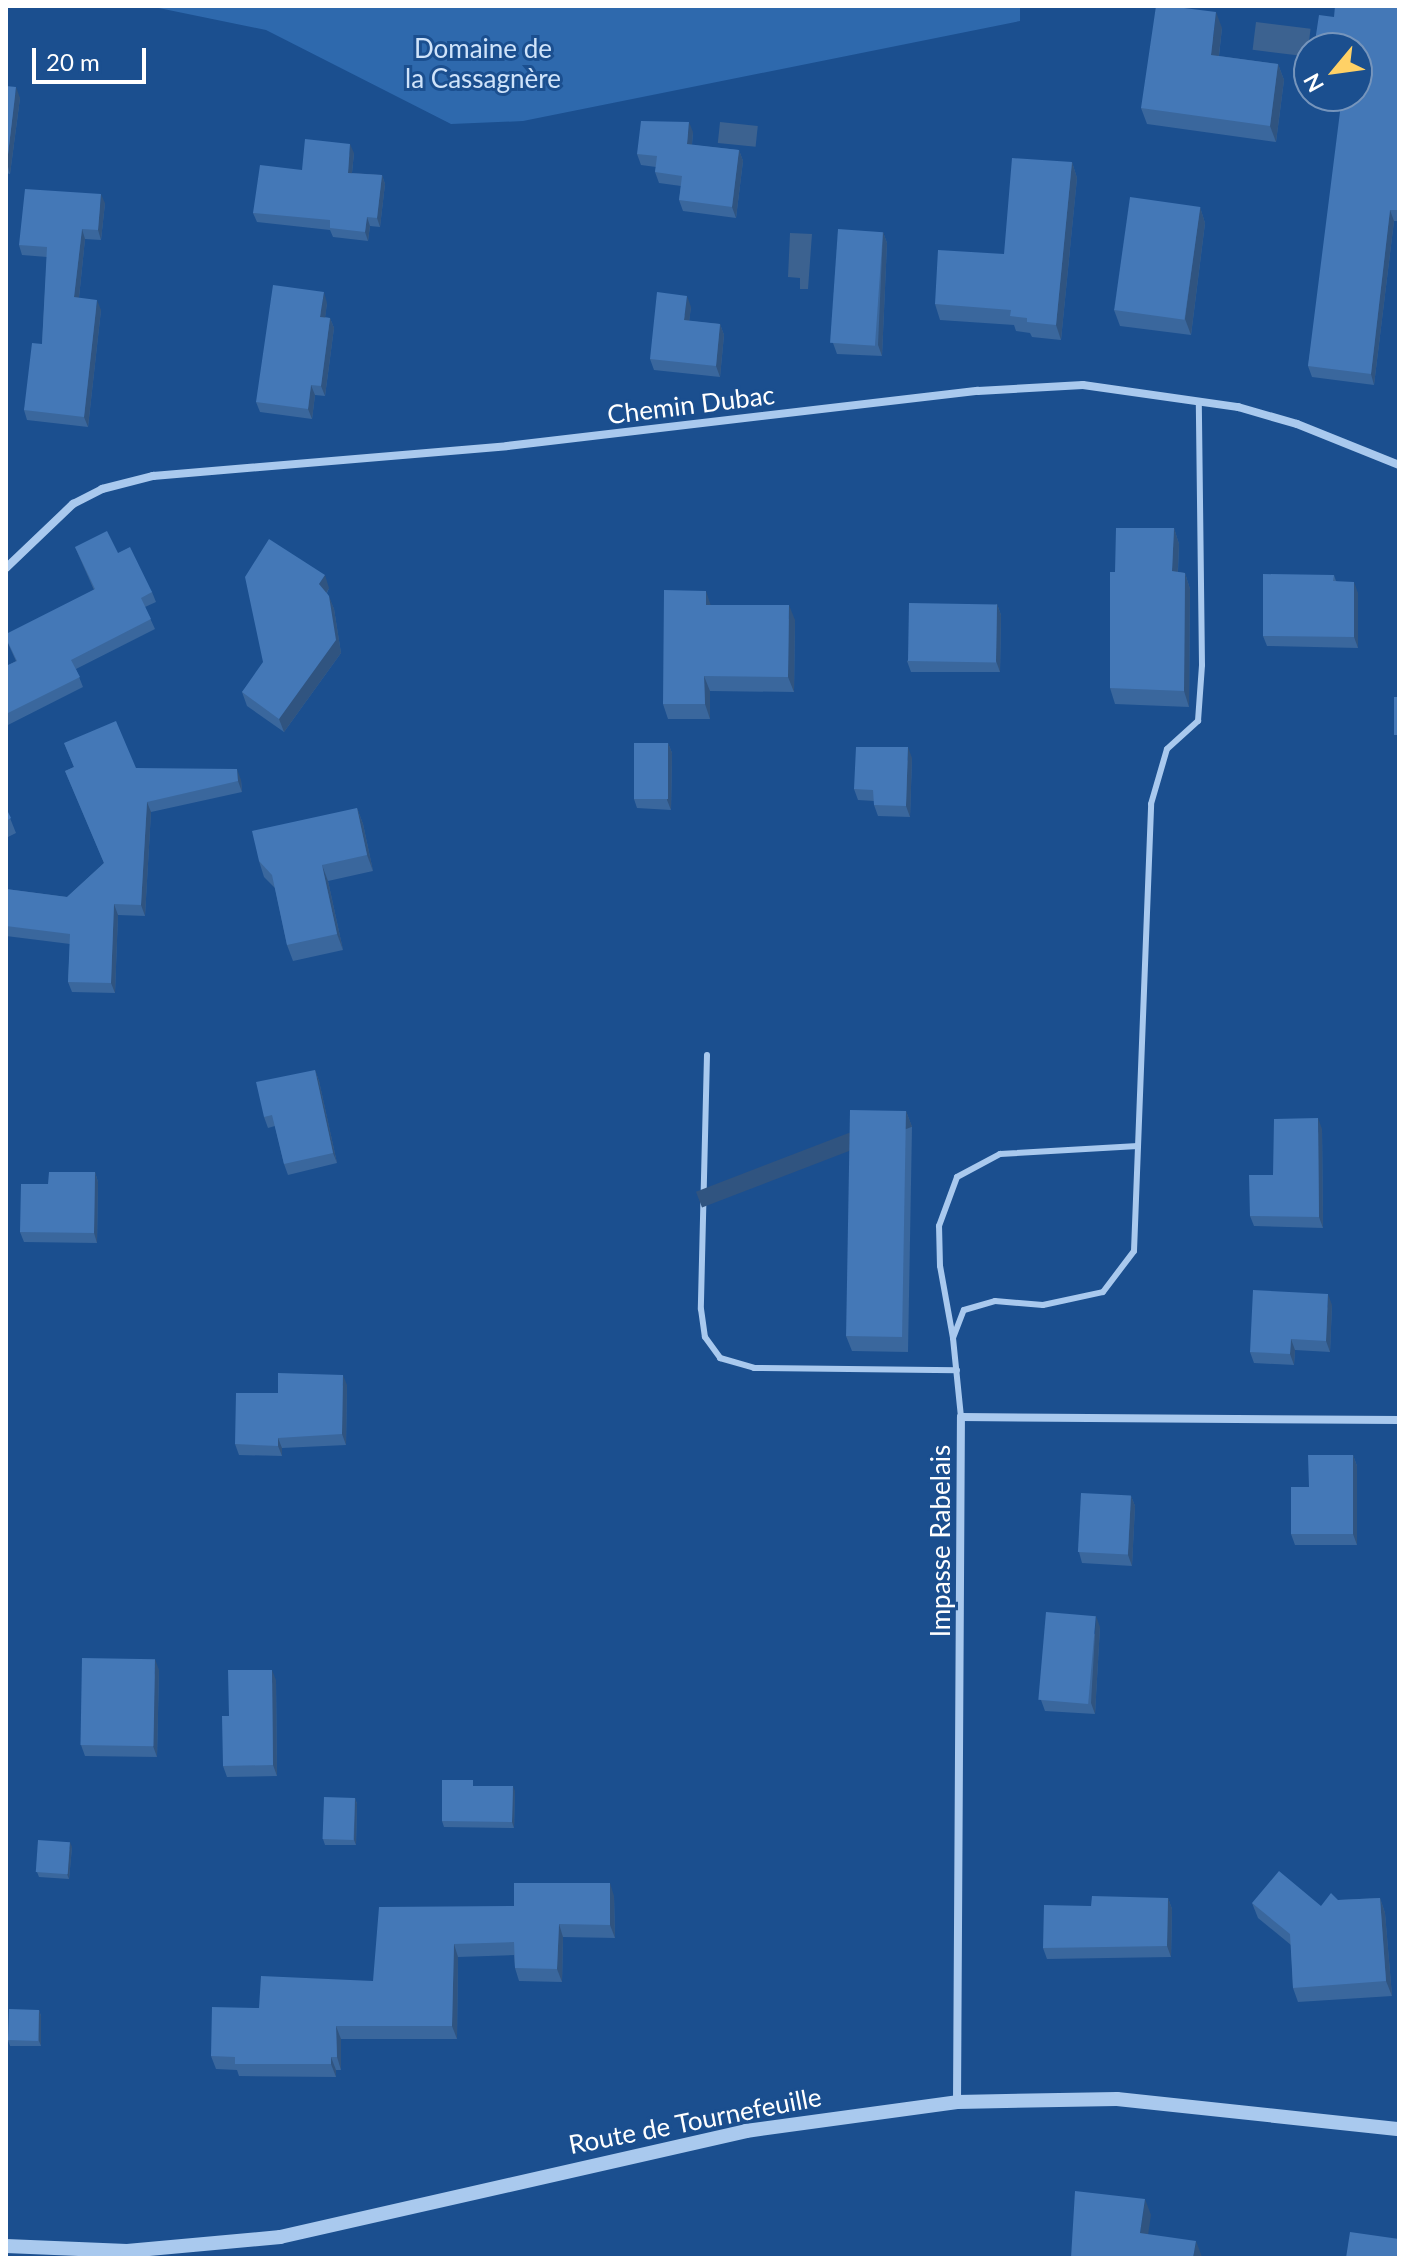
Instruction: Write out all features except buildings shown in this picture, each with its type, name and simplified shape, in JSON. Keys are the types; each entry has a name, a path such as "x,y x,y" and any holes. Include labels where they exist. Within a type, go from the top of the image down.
{"street":[{"name":"Chemin Dubac","path":"6,568 73,504 102,489 153,476 507,446 978,391 1083,385 1199,401 1297,424 1399,465"},
{"name":"Impasse Rabelais","path":"957,2102 961,1417 1399,1420"},
{"name":"Route de Tournefeuille","path":"6,2246 127,2251 280,2237 732,2134 957,2102 1117,2099 1399,2129"}],"lane":[{"path":"953,1338 964,1310 995,1301 1043,1305 1103,1292 1134,1251 1151,804 1167,749 1198,721 1202,665 1199,401"},
{"path":"707,1055 701,1309 705,1337 720,1358 754,1368 957,1370"},
{"path":"961,1417 953,1338 940,1266 939,1226 957,1177 1000,1154 1138,1146"}],"green space":[{"name":"Domaine de la Cassagnère","path":"149,6 1020,6 1020,21 523,121 451,124 266,30"}],"shaded area":[{"path":"1256,22 1311,29 1310,32 1293,32 1293,55 1253,50"},
{"path":"720,122 758,126 756,147 718,143"},
{"path":"790,233 812,234 808,289 800,289 800,278 788,277"}]}
